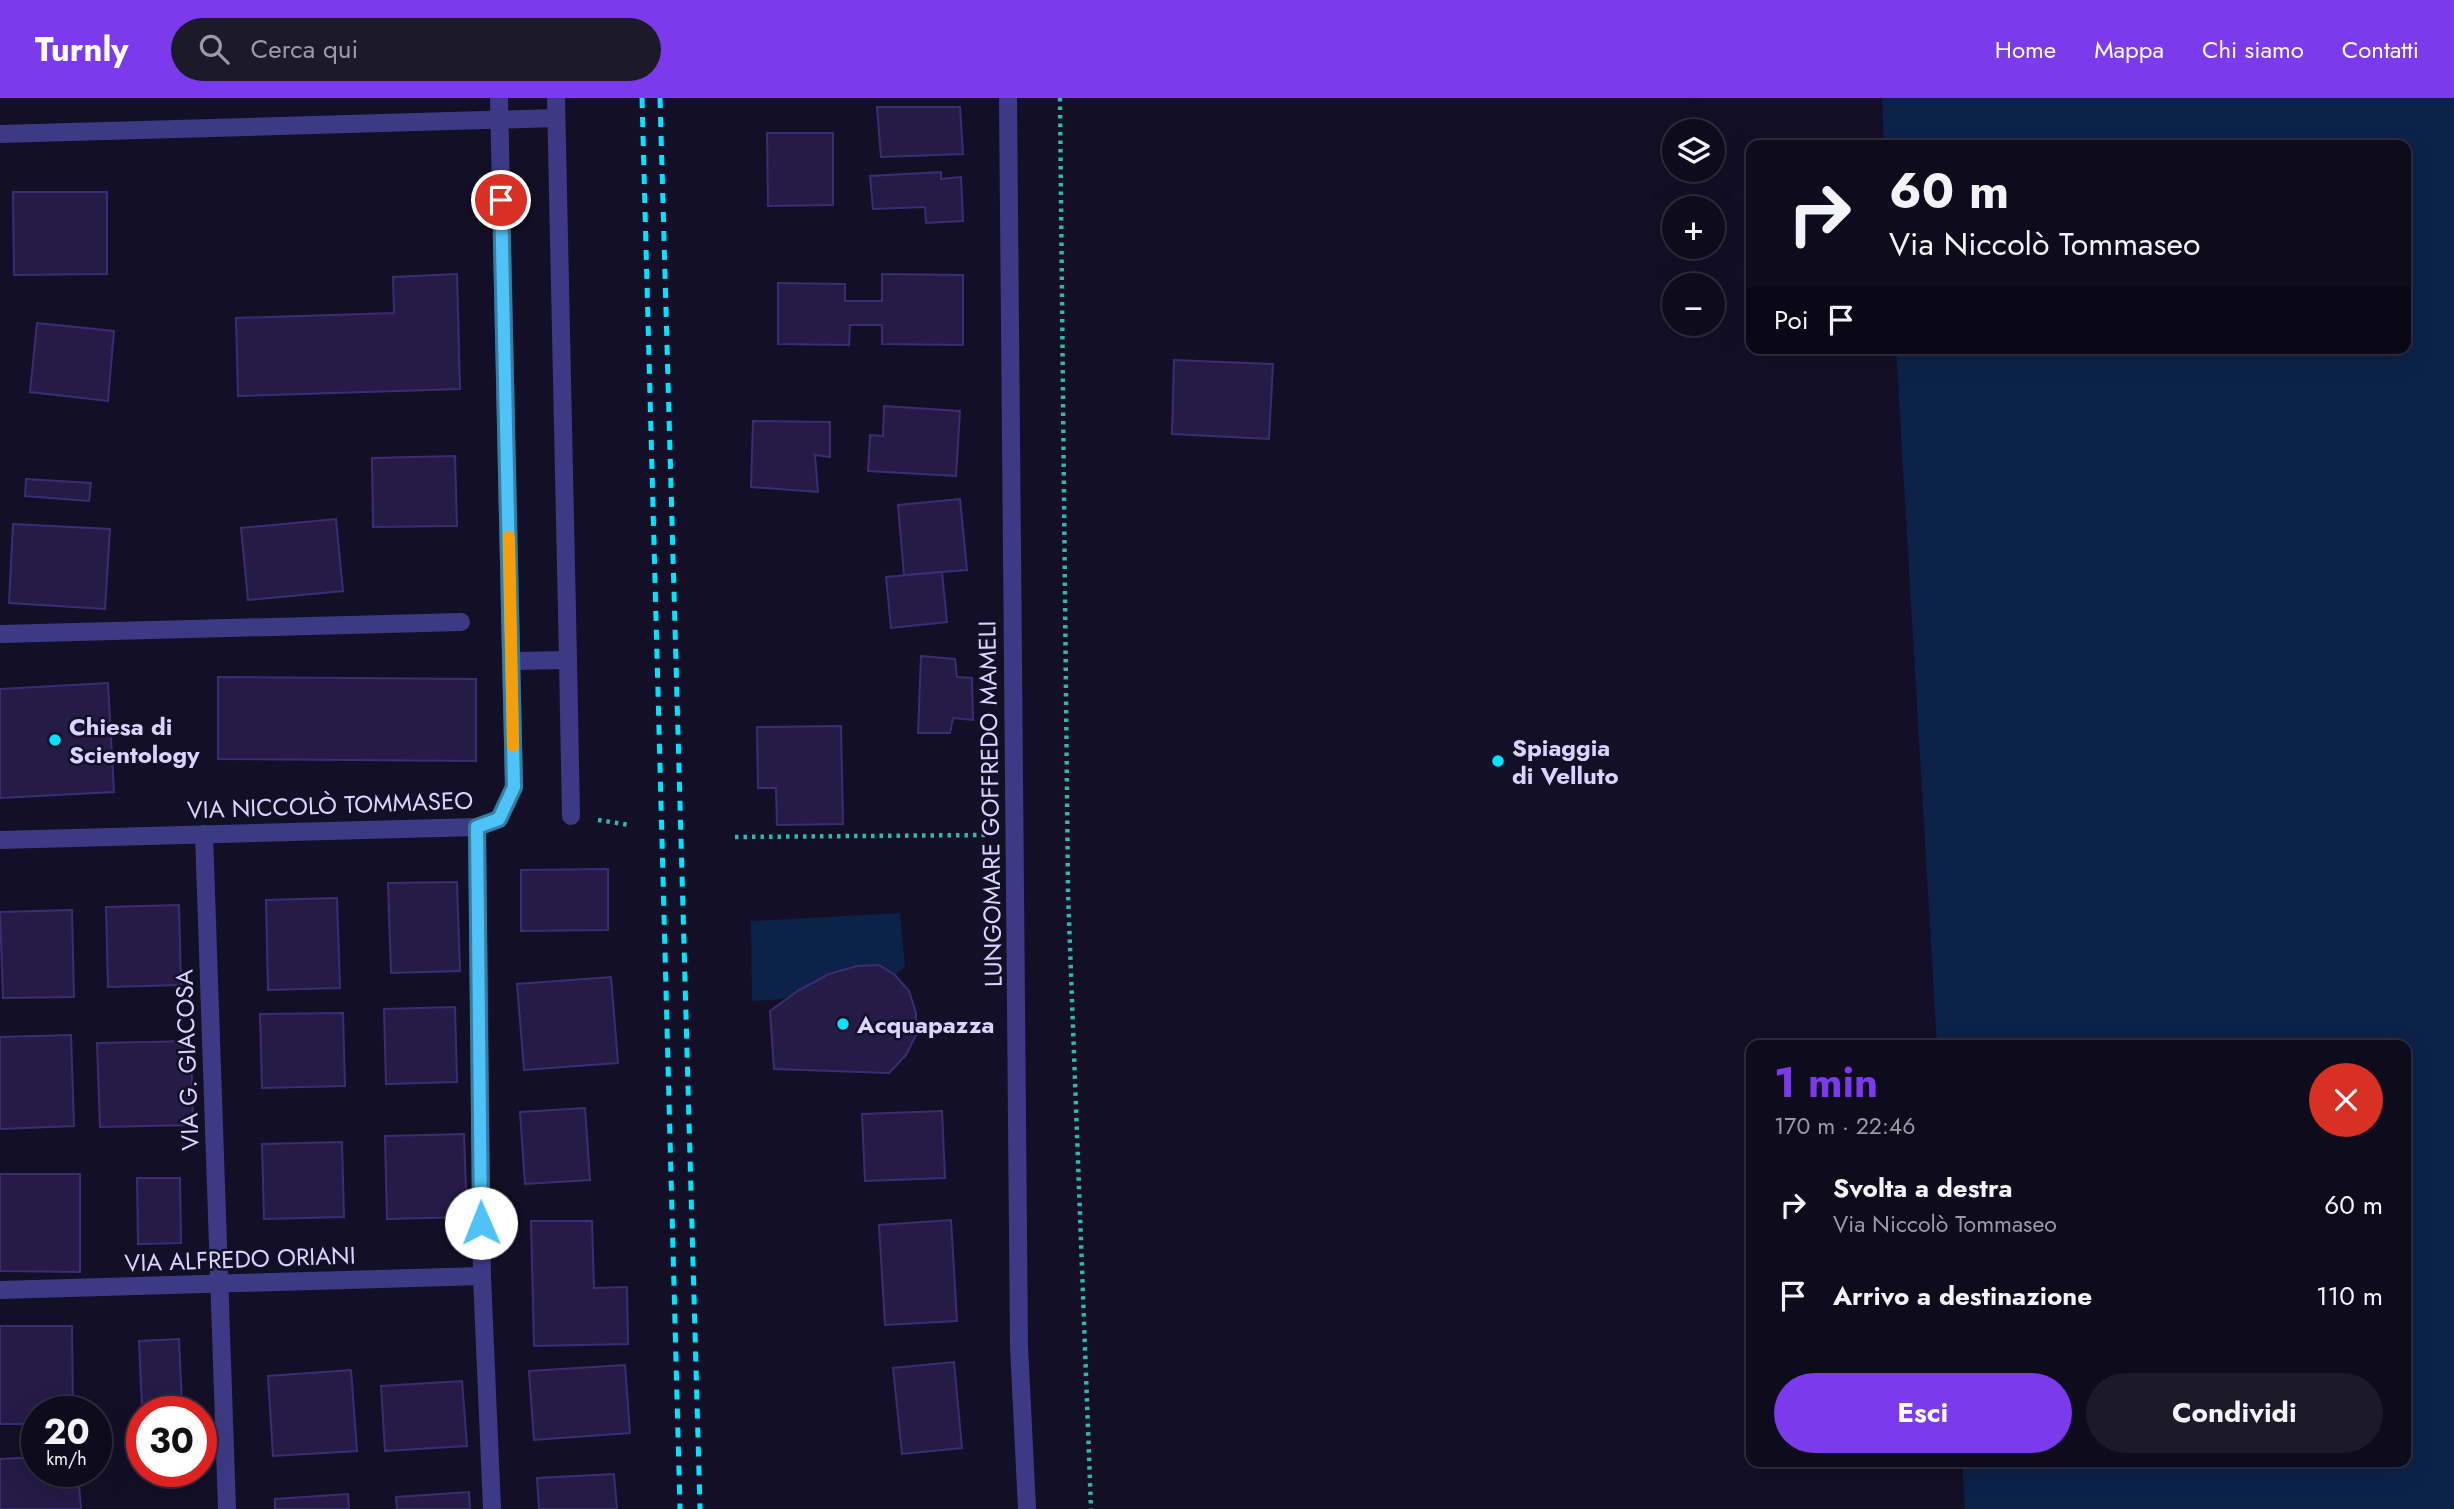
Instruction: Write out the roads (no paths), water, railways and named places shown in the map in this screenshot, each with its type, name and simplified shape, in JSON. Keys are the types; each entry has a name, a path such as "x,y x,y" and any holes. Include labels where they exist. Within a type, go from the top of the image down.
{"street":[{"name":"VIA NICCOLÒ TOMMASEO","path":"0,840 477,827 499,819 514,787 499,98"},
{"path":"556,98 571,816"},
{"name":"LUNGOMARE GOFFREDO MAMELI","path":"1008,98 1019,1346 1027,1509"},
{"path":"0,134 556,118"},
{"path":"0,634 461,622"},
{"path":"511,661 568,660"},
{"path":"477,827 482,1276 492,1509"},
{"name":"VIA G. GIACOSA","path":"204,834 227,1509"},
{"name":"VIA ALFREDO ORIANI","path":"0,1290 482,1276"}],"water":[{"path":"1882,98 2454,98 2454,1509 1965,1509 1962,1467 2411,1467 2411,1040 1937,1040 1896,354 2411,354 2411,140 1884,140"},
{"path":"900,913 905,967 895,975 880,968 854,967 841,970 786,998 752,1001 751,921"}],"railway":[{"path":"642,98 680,1509"},
{"path":"660,98 700,1509"}],"place":[{"name":"Chiesa di Scientology","path":"55,740"},
{"name":"Spiaggia di Velluto","path":"1498,761"},
{"name":"Acquapazza","path":"843,1024"}]}
